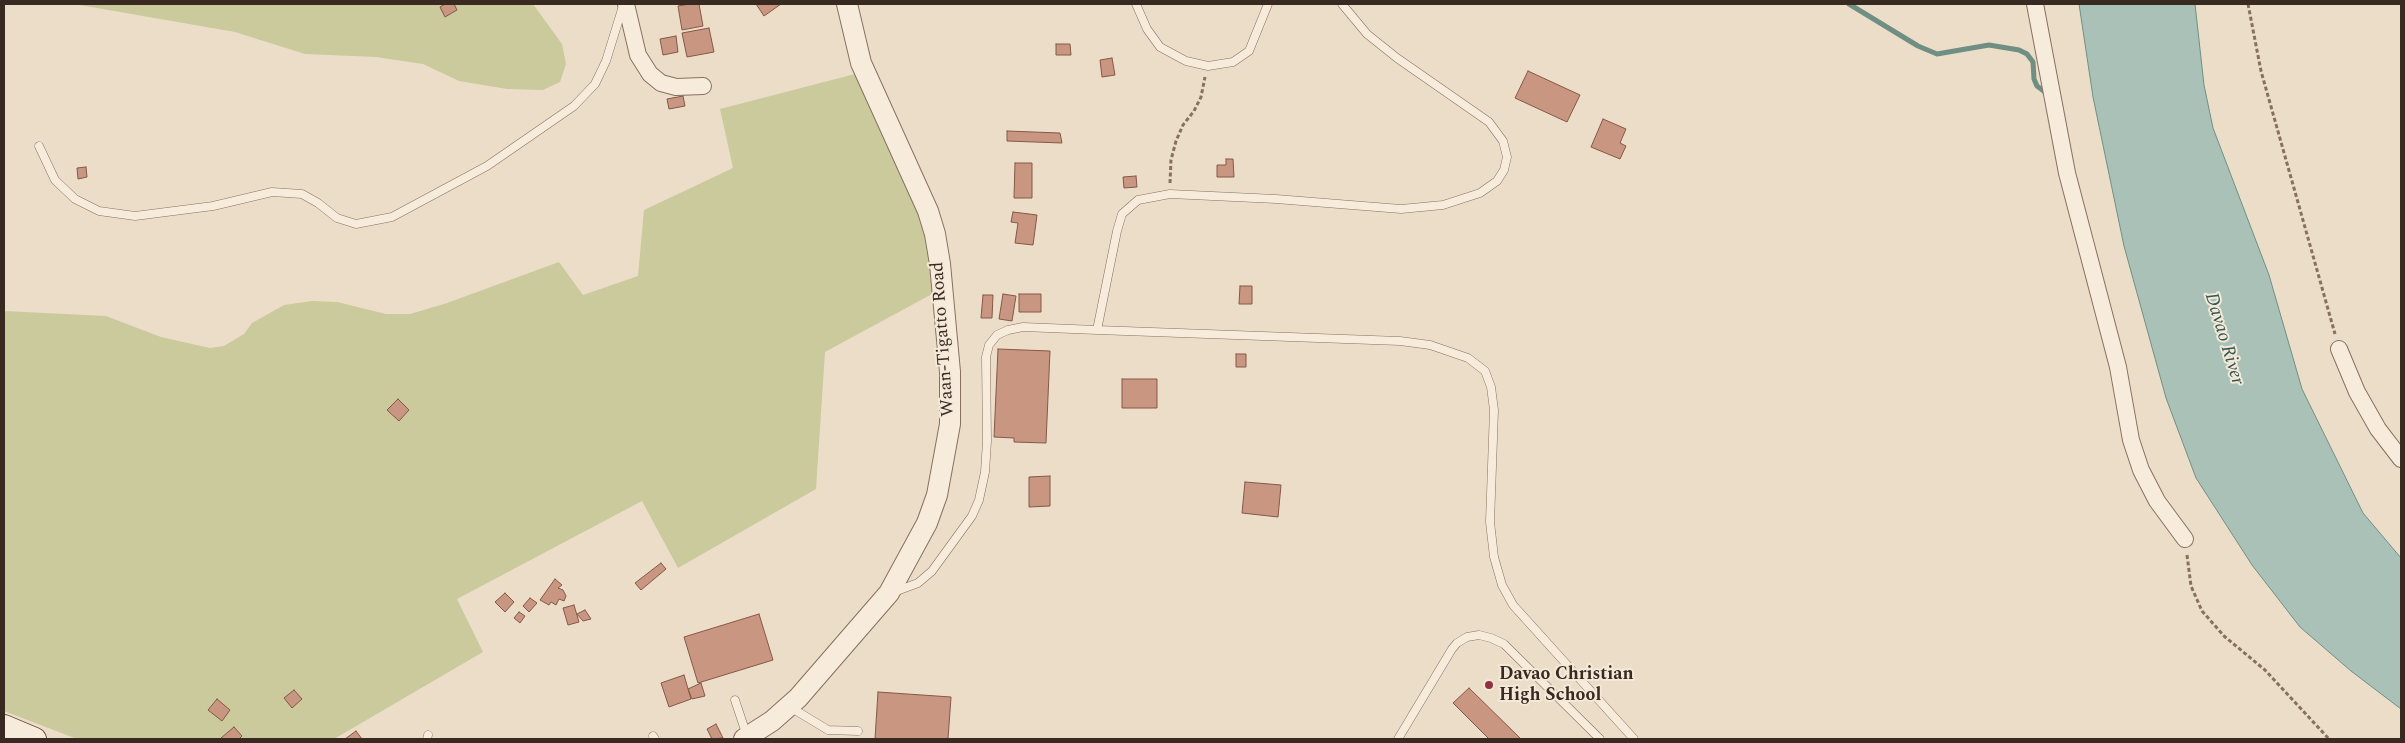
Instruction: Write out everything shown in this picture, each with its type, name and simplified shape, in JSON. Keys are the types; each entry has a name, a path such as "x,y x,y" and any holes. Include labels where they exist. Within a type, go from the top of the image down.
{"main road":[{"path":"4,726 35,739"}],"street":[{"path":"625,4 638,55 650,74 661,83 676,87 702,86"},
{"name":"Waan-Tigatto Road","path":"746,738 772,721 788,706 832,660 889,593 919,540 937,495 950,424 950,372 940,264 935,234 928,211 861,63 847,4"},
{"path":"2036,4 2066,173 2118,367 2131,440 2141,470 2157,501 2185,539"},
{"path":"2339,349 2357,392 2378,429 2401,458"}],"lane":[{"path":"40,146 55,180 75,199 99,211 135,216 213,206 272,192 302,194 318,203 337,218 356,224 392,217 488,166 574,106 595,84 625,4"},
{"path":"1137,5 1147,29 1160,47 1186,61 1208,66 1233,62 1249,51 1268,4"},
{"path":"1097,330 1105,284 1122,214 1138,200 1170,194 1276,199 1400,209 1443,205 1480,193 1497,181 1504,170 1507,157 1503,141 1488,122 1389,52 1367,34 1342,4"},
{"path":"889,593 904,590 918,583 932,571 972,516 979,500 985,472 987,441 986,357 989,345 997,335 1008,330 1023,328 1097,330 1400,341 1447,349 1468,358 1485,372 1491,387 1494,410 1490,522 1494,557 1502,585 1513,605 1634,739"},
{"path":"1398,739 1457,643 1467,637 1479,635 1504,644 1600,739"},
{"path":"735,700 746,738"},
{"path":"788,706 828,730 858,731"}],"path":[{"path":"2248,4 2261,71 2339,349"},
{"path":"1170,194 1171,160 1176,141 1200,96 1208,66"},
{"path":"2185,539 2191,586 2202,611 2224,636 2264,670 2329,739"}],"green space":[{"path":"74,4 533,4 562,44 566,64 560,82 543,90 507,89 459,81 423,64 376,57 305,54 235,32"},
{"path":"855,74 920,214 928,241 932,294 825,352 816,489 678,568 642,501 457,599 483,652 334,739 77,739 4,711 4,311 106,316 161,337 210,348 224,346 244,334 252,323 284,305 312,301 337,302 386,314 410,314 447,303 559,262 583,295 638,276 644,210 733,168 720,109"}],"water":[{"name":"Davao River","path":"2079,4 2195,4 2204,85 2213,128 2269,275 2302,389 2363,513 2401,558 2401,709 2351,671 2300,627 2252,565 2196,478 2166,398 2124,246 2093,97"}],"building":[{"path":"445,4 454,4 457,10 445,17 440,7"},
{"path":"699,4 703,26 682,30 678,6"},
{"path":"756,4 781,4 764,16"},
{"path":"709,28 714,52 687,57 682,33"},
{"path":"676,36 678,52 663,55 660,39"},
{"path":"1056,44 1070,44 1071,55 1056,55"},
{"path":"1112,58 1115,75 1102,77 1100,60"},
{"path":"1528,71 1580,95 1567,122 1515,98"},
{"path":"683,96 685,106 669,109 667,99"},
{"path":"1603,119 1626,129 1620,143 1626,146 1620,159 1591,147"},
{"path":"1007,131 1060,133 1062,143 1007,141"},
{"path":"1226,159 1233,159 1234,177 1217,177 1217,165 1226,165"},
{"path":"1015,163 1032,163 1032,198 1014,198"},
{"path":"86,167 87,177 78,179 77,168"},
{"path":"1136,176 1137,187 1124,188 1123,177"},
{"path":"1013,212 1037,215 1033,245 1015,243 1018,223 1011,222"},
{"path":"1240,286 1252,286 1252,304 1239,304"},
{"path":"1003,294 1016,296 1012,321 999,319"},
{"path":"1019,294 1041,294 1041,312 1019,312"},
{"path":"983,295 993,295 992,318 981,318"},
{"path":"998,349 1050,351 1046,443 1014,442 1014,438 994,437"},
{"path":"1236,354 1246,354 1246,367 1236,367"},
{"path":"1122,379 1157,379 1157,408 1122,408"},
{"path":"398,399 409,410 399,421 387,410"},
{"path":"1050,476 1050,506 1029,507 1029,477"},
{"path":"1245,482 1281,485 1278,517 1242,513"},
{"path":"661,563 666,569 641,590 635,583"},
{"path":"555,579 562,585 558,588 563,590 566,596 564,601 559,599 556,605 551,602 549,605 540,600"},
{"path":"505,593 514,602 505,612 495,602"},
{"path":"530,598 537,603 529,612 523,606"},
{"path":"574,605 579,622 568,625 563,608"},
{"path":"585,610 591,619 583,621 577,614"},
{"path":"519,612 525,616 520,623 514,618"},
{"path":"759,614 773,660 698,683 684,637"},
{"path":"684,675 691,699 669,707 661,683"},
{"path":"701,683 705,696 692,699 688,689"},
{"path":"1469,688 1521,739 1489,739 1453,703"},
{"path":"294,690 302,699 292,708 284,698"},
{"path":"878,692 951,697 948,739 875,739"},
{"path":"217,699 230,710 222,721 208,710"},
{"path":"716,724 723,738 712,739 707,729"},
{"path":"234,727 242,736 239,739 221,738"},
{"path":"356,731 362,739 345,739"}],"waterway":[{"path":"1849,4 1918,46 1937,54 1989,45 2019,50 2027,54 2033,62 2034,79 2037,86 2045,92"}],"place":[{"name":"Davao Christian High School","path":"1489,685"}]}
